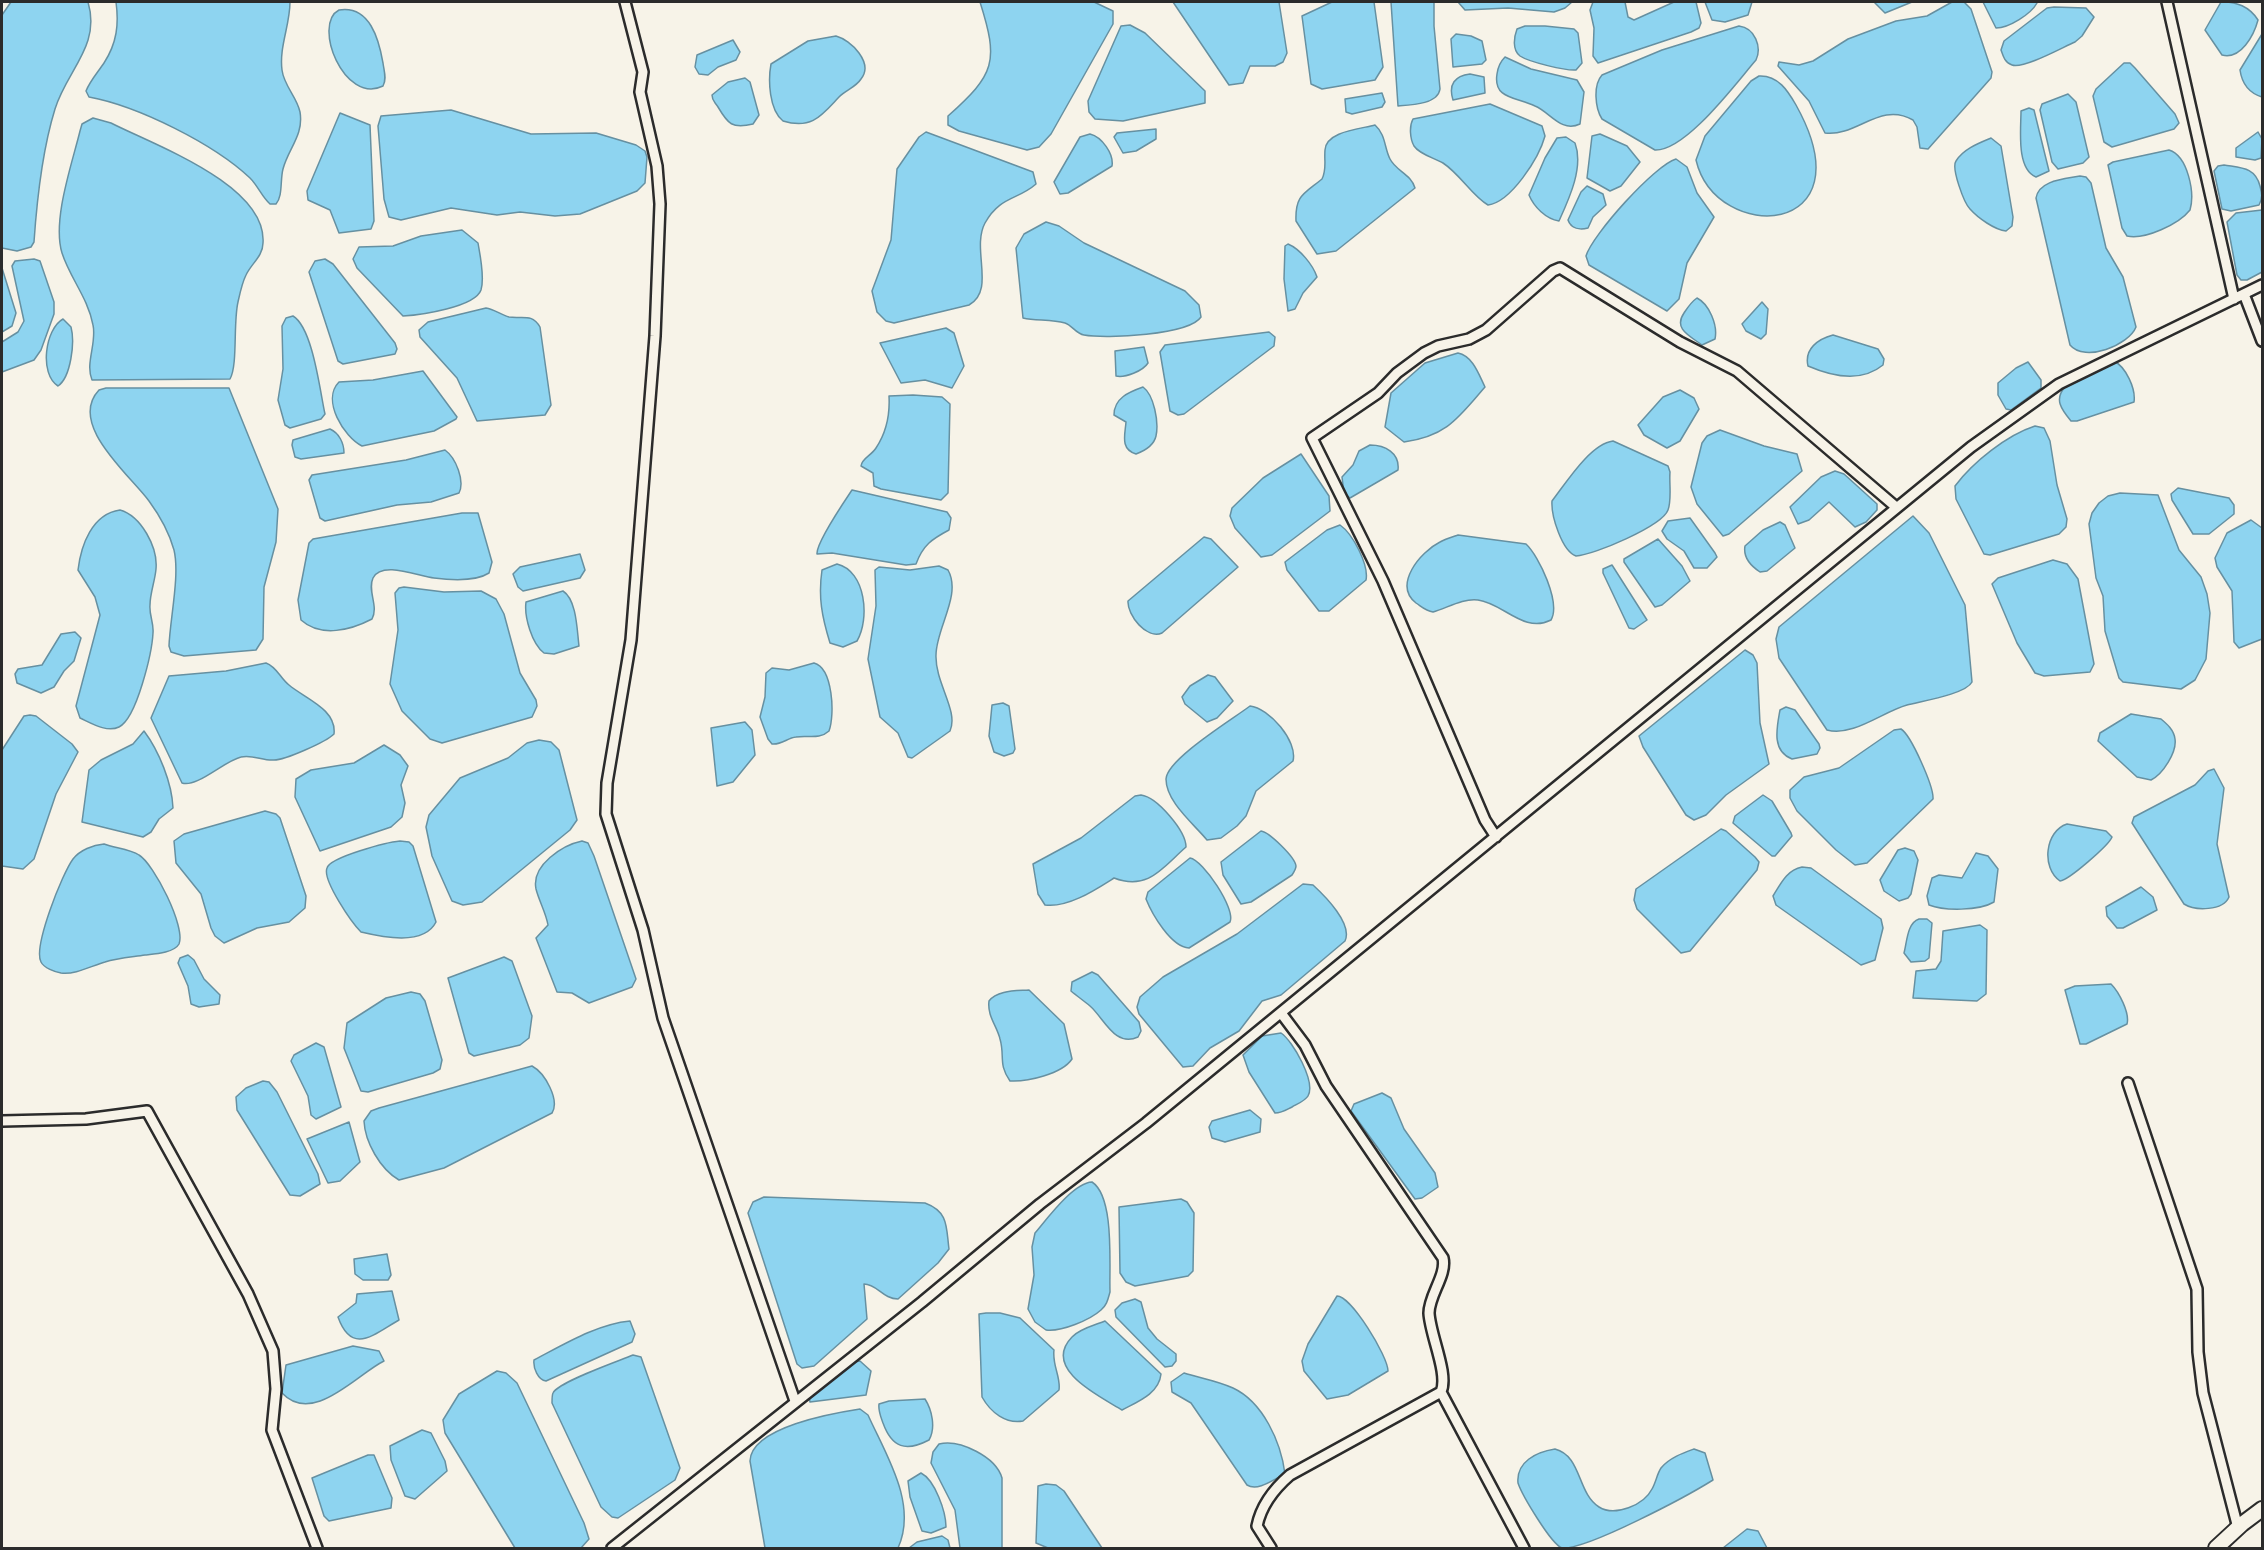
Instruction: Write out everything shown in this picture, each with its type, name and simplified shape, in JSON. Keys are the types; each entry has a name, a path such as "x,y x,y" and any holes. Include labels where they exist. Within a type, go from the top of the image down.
{"street":[{"path":"625,2 643,72 640,92 657,166 660,204 655,347 633,617 607,783 606,814 643,930 663,1018 795,1401"},
{"path":"2167,2 2234,299"},
{"path":"1496,837 1485,820 1383,581 1312,438 1378,393 1397,373 1424,353 1438,346 1469,339 1486,330 1553,271 1560,268 1680,342 1737,371 1896,507"},
{"path":"612,1548 1281,1013 1971,447 2060,384 2262,285"},
{"path":"2244,294 2262,341"},
{"path":"1281,1013 1305,1046 1326,1086 1443,1258 1444,1266 1432,1294 1430,1313 1443,1378 1441,1392 1524,1548"},
{"path":"2128,1083 2197,1289 2198,1352 2203,1393 2238,1528"},
{"path":"2,1121 86,1119 147,1111 249,1294 273,1351 276,1389 272,1430 317,1548"},
{"path":"1272,1548 1257,1526 1259,1515 1282,1482 1290,1475 1441,1392"},
{"path":"2216,1548 2262,1509"}],"water":[{"path":"11,2 88,2 91,18 86,45 60,95 50,125 41,175 34,242 31,247 17,251 2,248 2,15"},
{"path":"116,2 290,2 281,61 285,81 298,107 301,120 298,135 285,162 280,197 276,204 270,204 250,178 217,152 152,118 89,97 86,91 108,56 114,41 117,26"},
{"path":"980,2 1094,2 1113,11 1113,24 1051,134 1039,147 1027,150 959,131 948,125 948,116 976,89 989,66 990,39"},
{"path":"1173,2 1279,2 1287,53 1283,62 1275,66 1250,66 1243,83 1229,85"},
{"path":"1332,2 1374,2 1383,67 1375,80 1322,89 1311,84 1302,16"},
{"path":"1391,2 1434,2 1440,89 1435,98 1430,101 1398,106"},
{"path":"1458,2 1572,2 1565,8 1554,12 1508,8 1465,10"},
{"path":"1593,2 1625,2 1628,17 1634,20 1674,2 1696,2 1701,23 1699,28 1691,32 1598,63 1593,56 1594,28 1590,10"},
{"path":"1705,2 1752,2 1748,15 1725,22 1712,20"},
{"path":"1874,2 1912,2 1885,13"},
{"path":"1952,2 1964,2 1971,9 1992,72 1991,78 1928,149 1920,148 1917,127 1913,120 1901,115 1879,117 1848,130 1825,133 1809,101 1778,66 1779,62 1799,65 1813,61 1848,39 1896,21 1927,16"},
{"path":"1983,2 2037,3 2019,20 1996,28"},
{"path":"2221,2 2242,6 2258,20 2246,45 2229,56 2222,55 2205,30"},
{"path":"2047,8 2086,8 2094,17 2082,36 2075,42 2025,64 2008,63 2001,50 2004,41"},
{"path":"339,10 358,13 371,26 381,54 385,75 383,86 369,89 356,84 345,74 336,60 329,30 332,18"},
{"path":"1130,25 1145,33 1205,91 1205,103 1123,121 1095,119 1089,112 1088,101 1121,26"},
{"path":"1525,26 1574,29 1578,33 1582,63 1576,70 1539,63 1517,53 1514,43 1517,29"},
{"path":"1739,26 1749,30 1756,39 1758,55 1756,60 1710,114 1681,140 1655,150 1602,119 1596,97 1597,85 1602,75 1662,50"},
{"path":"1456,34 1471,36 1482,41 1486,60 1482,64 1453,67 1451,39"},
{"path":"2262,34 2262,97 2247,87 2242,80 2240,70"},
{"path":"836,36 854,47 863,59 865,66 861,79 816,119 802,124 783,121 778,116 772,102 771,64 808,41"},
{"path":"733,40 740,52 736,60 718,67 708,75 699,74 695,67 697,55"},
{"path":"1505,57 1531,69 1577,80 1584,92 1580,124 1567,126 1561,124 1540,109 1502,93 1497,82 1497,74"},
{"path":"2124,63 2130,63 2135,68 2175,114 2179,123 2174,129 2112,147 2104,142 2093,96 2096,89"},
{"path":"1470,74 1484,77 1485,93 1453,100 1452,85 1460,77"},
{"path":"1759,76 1772,78 1786,89 1796,105 1814,149 1814,182 1802,203 1781,214 1756,215 1730,206 1709,187 1696,160 1705,136 1751,81"},
{"path":"745,78 750,82 759,115 753,124 740,126 731,124 725,118 712,95 728,82"},
{"path":"1382,93 1385,102 1382,107 1352,114 1346,112 1345,99"},
{"path":"2068,94 2076,102 2089,157 2083,163 2058,169 2052,162 2040,110 2042,104"},
{"path":"1490,104 1542,126 1545,136 1537,156 1515,188 1497,202 1488,205 1443,163 1417,149 1412,140 1411,129 1413,119"},
{"path":"2029,108 2034,110 2049,171 2036,177 2025,166 2021,148 2021,111"},
{"path":"451,110 531,134 596,133 636,145 645,151 647,157 645,183 637,191 580,214 555,216 520,212 497,215 451,208 401,220 389,217 384,199 378,126 381,116"},
{"path":"340,113 370,125 374,221 371,229 339,233 330,210 308,200 307,191"},
{"path":"93,118 111,123 205,170 228,185 247,203 259,222 263,243 259,256 243,281 240,292 234,364 230,379 92,380 90,367 94,332 91,315 62,253 59,225 64,192 82,124"},
{"path":"1375,125 1383,137 1390,159 1410,179 1415,188 1336,251 1317,254 1296,221 1299,200 1322,179 1325,168 1325,150 1331,139 1345,132"},
{"path":"1156,129 1156,139 1136,151 1123,153 1114,137 1117,133"},
{"path":"926,132 1033,172 1036,184 1003,203 985,223 980,245 981,290 977,298 969,305 894,323 886,321 877,312 872,291 891,240 897,169 919,137"},
{"path":"2258,132 2262,139 2261,158 2255,160 2236,157 2236,148"},
{"path":"1090,134 1106,147 1111,156 1112,166 1068,193 1060,194 1054,182 1080,137"},
{"path":"1600,134 1627,146 1640,162 1621,186 1610,191 1587,178 1592,136"},
{"path":"1566,137 1575,143 1578,162 1574,183 1559,221 1541,212 1529,195 1545,158 1557,138"},
{"path":"1991,138 2001,146 2013,217 2012,226 2006,231 1987,223 1967,206 1955,171 1956,161 1963,153"},
{"path":"2169,150 2176,154 2185,167 2191,185 2190,210 2178,221 2161,230 2143,236 2127,236 2122,228 2108,165"},
{"path":"1676,159 1687,167 1697,193 1714,217 1687,263 1679,299 1667,311 1589,265 1586,256 1600,233 1625,202 1654,174"},
{"path":"2218,166 2242,168 2255,175 2262,193 2259,205 2231,211 2222,209 2214,171"},
{"path":"2080,176 2086,177 2091,183 2106,248 2123,277 2136,327 2125,340 2106,350 2096,352 2077,350 2070,345 2036,198 2038,192 2047,184"},
{"path":"1587,186 1603,194 1606,205 1593,217 1588,228 1576,228 1568,220 1581,192"},
{"path":"2262,210 2262,272 2247,280 2241,280 2237,275 2227,222 2236,213"},
{"path":"1046,222 1059,226 1084,243 1185,291 1199,305 1201,317 1181,328 1165,332 1110,336 1084,335 1065,323 1023,318 1016,248 1024,234"},
{"path":"462,230 478,243 482,266 481,290 469,301 446,309 403,316 357,268 353,259 359,247 393,246 421,236"},
{"path":"1288,244 1306,258 1317,277 1303,293 1295,309 1288,311 1284,279 1285,246"},
{"path":"34,259 40,261 54,302 54,314 41,350 34,360 2,372 2,342 18,332 24,321 12,266 15,261"},
{"path":"325,259 333,264 395,343 397,349 395,354 343,364 338,361 309,272 315,261"},
{"path":"2,268 16,313 12,326 2,332"},
{"path":"1697,298 1709,310 1716,333 1715,339 1702,345 1684,332 1680,323 1684,313"},
{"path":"1762,302 1768,309 1766,334 1761,339 1746,331 1742,324"},
{"path":"486,308 509,317 530,318 540,327 551,405 545,415 477,421 457,378 420,337 419,330 428,322"},
{"path":"293,316 306,333 311,346 325,414 321,419 290,428 285,425 278,400 283,369 282,326 286,318"},
{"path":"63,319 71,327 72,350 66,375 58,386 48,372 46,362 48,341 57,324"},
{"path":"946,328 954,333 964,366 952,388 925,380 901,383 880,343"},
{"path":"1269,332 1275,337 1274,346 1184,414 1178,415 1170,411 1160,352 1165,345"},
{"path":"1833,335 1878,349 1884,359 1883,365 1874,371 1856,376 1826,373 1808,366 1808,355 1813,346"},
{"path":"1144,347 1148,363 1146,366 1129,375 1116,376 1115,351"},
{"path":"1458,353 1472,362 1485,387 1450,424 1431,435 1404,442 1385,427 1391,393 1425,363"},
{"path":"2114,361 2129,379 2134,402 2071,421 2060,404 2062,391 2065,387"},
{"path":"2028,362 2041,380 2041,388 2011,410 2006,409 1998,395 1998,383 2016,368"},
{"path":"423,371 457,417 456,419 434,431 362,446 348,435 337,417 332,398 339,382 373,380"},
{"path":"1143,387 1153,402 1157,430 1151,445 1136,454 1131,452 1126,445 1126,422 1114,415 1119,400"},
{"path":"106,388 229,388 278,509 276,542 264,587 263,639 256,650 184,656 171,652 169,646 176,572 174,550 167,531 153,507 116,463 96,433 91,418 91,403 99,390"},
{"path":"1680,390 1694,398 1699,409 1680,441 1667,448 1644,435 1638,425 1663,397"},
{"path":"889,396 942,397 950,404 948,493 941,500 881,489 874,486 873,473 861,466 876,448 885,430"},
{"path":"2035,426 2044,428 2050,441 2057,485 2067,519 2066,527 2059,534 1990,555 1984,554 1956,499 1955,486 1991,450"},
{"path":"330,429 340,439 344,453 301,459 295,457 293,440"},
{"path":"1720,430 1764,446 1797,454 1802,471 1729,534 1723,536 1697,504 1691,487 1702,443 1707,436"},
{"path":"1613,441 1668,466 1670,496 1668,510 1654,524 1626,539 1597,551 1576,556 1566,547 1558,532 1552,501 1587,457 1604,444"},
{"path":"1370,445 1390,451 1397,459 1398,470 1350,498 1344,493 1342,477 1353,465 1359,451"},
{"path":"445,450 453,458 460,476 459,493 431,502 397,505 325,521 320,518 309,480 312,475 406,460"},
{"path":"1301,454 1329,496 1330,511 1272,555 1261,557 1235,528 1230,516 1232,508 1263,478"},
{"path":"1835,471 1844,474 1877,504 1877,510 1866,522 1855,527 1829,502 1809,520 1798,524 1790,507 1821,477"},
{"path":"2178,488 2229,498 2234,505 2234,514 2209,534 2193,534 2172,500 2171,494"},
{"path":"852,490 947,512 951,518 949,530 929,543 916,564 906,565 832,553 817,554 826,532"},
{"path":"2120,493 2158,495 2179,550 2201,577 2207,594 2210,613 2206,659 2195,680 2181,689 2123,682 2119,678 2105,631 2103,596 2096,578 2089,524 2092,513 2099,503 2108,496"},
{"path":"120,510 128,513 141,526 154,551 156,569 150,609 153,633 147,669 132,711 119,727 109,729 80,718 76,706 100,615 95,597 78,570 85,541 95,524 110,513"},
{"path":"462,513 478,513 492,562 489,573 477,578 455,580 384,570 373,578 371,588 374,614 372,619 346,629 336,630 318,629 301,620 298,600 309,543 313,539"},
{"path":"1913,516 1929,533 1965,605 1972,682 1961,690 1897,708 1857,727 1837,731 1827,730 1779,658 1776,639 1779,627"},
{"path":"1690,518 1717,557 1707,568 1694,568 1684,551 1667,539 1662,531 1668,521"},
{"path":"2251,520 2262,528 2262,639 2239,648 2234,642 2232,591 2217,567 2215,558 2227,533"},
{"path":"1780,522 1785,525 1795,548 1767,571 1760,572 1748,561 1745,546 1763,530"},
{"path":"1340,525 1350,535 1359,550 1365,566 1366,580 1329,611 1319,611 1287,570 1285,562 1327,530"},
{"path":"1458,535 1526,544 1537,559 1551,592 1553,612 1551,620 1541,623 1523,621 1496,606 1478,600 1461,602 1433,612 1416,603 1407,587 1412,570 1432,547"},
{"path":"1204,537 1211,539 1238,567 1162,633 1150,633 1144,630 1134,619 1128,601"},
{"path":"1658,539 1682,566 1690,581 1662,605 1655,607 1624,559"},
{"path":"580,554 585,570 580,578 523,591 518,587 513,574 520,567"},
{"path":"2053,560 2067,564 2078,579 2094,664 2090,672 2044,676 2035,673 2017,643 1992,584 1998,578"},
{"path":"837,564 847,568 860,586 864,609 861,632 857,641 843,647 830,643 821,598 822,570"},
{"path":"1612,565 1647,620 1634,629 1629,628 1603,573 1603,569"},
{"path":"939,566 948,570 952,580 950,601 936,655 939,676 952,723 950,731 912,758 908,757 898,733 880,717 868,659 876,606 875,570 879,567 910,570"},
{"path":"399,588 444,592 481,591 496,599 504,614 520,673 536,700 537,706 532,717 442,743 430,739 402,711 390,684 398,630 395,593"},
{"path":"563,591 568,595 574,608 579,646 554,654 544,653 530,630 526,615 526,602"},
{"path":"75,632 81,638 74,661 64,671 54,687 41,693 17,683 15,674 18,669 42,665 61,634"},
{"path":"1745,650 1753,655 1757,663 1760,723 1769,764 1726,795 1706,815 1694,820 1686,815 1643,747 1639,736"},
{"path":"266,663 273,667 289,685 325,711 334,725 334,734 314,746 287,757 270,760 249,756 241,757 195,782 182,783 151,718 169,676 226,671"},
{"path":"814,663 825,673 829,682 832,714 829,731 814,737 796,737 772,744 760,717 765,697 766,673 772,668 789,670"},
{"path":"1208,675 1215,677 1233,701 1217,718 1207,722 1185,704 1182,697 1190,686"},
{"path":"1003,703 1009,706 1015,749 1013,753 1004,756 994,752 989,736 992,705"},
{"path":"1250,706 1258,708 1273,719 1287,735 1291,744 1293,761 1256,791 1246,816 1237,826 1221,838 1207,840 1176,804 1167,788 1166,779 1177,761"},
{"path":"1786,707 1795,710 1819,744 1817,754 1792,759 1781,750 1777,738 1778,724 1780,710"},
{"path":"2131,714 2161,719 2170,727 2174,736 2174,750 2168,762 2151,780 2137,777 2098,741 2100,733"},
{"path":"24,716 36,716 72,744 78,752 56,794 34,859 23,869 2,866 2,750"},
{"path":"745,722 752,730 755,755 733,782 717,786 711,728"},
{"path":"1901,729 1921,762 1933,799 1867,863 1855,865 1836,850 1797,811 1790,798 1790,790 1804,777 1839,768 1894,730"},
{"path":"144,731 164,768 173,808 159,819 151,832 143,837 82,822 89,770 101,760 133,744"},
{"path":"539,740 551,742 559,750 577,820 570,830 482,902 463,905 452,901 432,856 426,827 429,815 460,778 508,758 527,743"},
{"path":"384,745 400,755 408,766 401,785 405,803 402,817 391,827 320,851 295,797 296,779 311,770 354,763"},
{"path":"2214,769 2224,788 2217,844 2229,897 2221,905 2201,909 2184,904 2132,823 2134,817 2195,785 2208,771"},
{"path":"1141,795 1155,802 1170,816 1181,832 1186,847 1162,869 1145,879 1136,882 1114,878 1072,901 1045,905 1038,894 1033,864 1081,838 1135,796"},
{"path":"1763,795 1772,801 1792,836 1775,856 1772,856 1733,823 1735,816"},
{"path":"265,811 276,814 280,818 306,896 305,908 289,922 257,928 224,943 215,936 211,928 201,894 176,863 174,841 184,834"},
{"path":"2067,824 2106,831 2112,837 2088,862 2060,881 2050,868 2048,850 2054,834"},
{"path":"1721,829 1755,857 1759,862 1757,870 1690,951 1681,953 1637,909 1634,900 1636,889"},
{"path":"1261,831 1287,851 1295,862 1296,868 1292,875 1251,902 1241,904 1223,875 1221,862"},
{"path":"400,841 409,842 413,846 436,922 430,930 413,937 380,936 361,932 333,891 327,868 338,859 348,855"},
{"path":"582,841 588,843 594,856 636,979 632,987 589,1003 572,993 557,992 536,938 548,925 536,889 538,872 543,864 558,852"},
{"path":"104,844 139,855 153,870 178,924 179,944 163,953 114,960 72,973 53,971 42,964 40,954 45,927 56,894 73,859 87,848"},
{"path":"1905,848 1914,851 1918,860 1911,894 1908,898 1899,901 1884,891 1880,880 1898,850"},
{"path":"1976,853 1988,856 1998,869 1994,902 1980,907 1961,909 1929,905 1927,896 1932,878 1939,875 1962,878"},
{"path":"1190,858 1203,867 1210,876 1231,916 1230,922 1189,948 1182,946 1169,936 1157,921 1146,899 1148,892"},
{"path":"1802,867 1811,868 1881,919 1883,928 1875,960 1861,965 1776,905 1773,896 1782,882 1792,871"},
{"path":"1303,884 1313,885 1337,911 1345,927 1345,941 1281,995 1262,1001 1239,1031 1210,1048 1193,1066 1183,1067 1139,1014 1137,1007 1140,997 1163,977 1237,934"},
{"path":"2141,887 2153,897 2157,910 2123,928 2117,928 2107,916 2106,907"},
{"path":"1919,919 1927,919 1932,923 1929,958 1925,961 1911,962 1904,953 1912,924"},
{"path":"1980,925 1987,930 1986,994 1977,1001 1913,998 1916,971 1936,969 1941,961 1943,931"},
{"path":"188,955 194,960 204,979 220,995 219,1004 199,1007 191,1004 188,986 178,963 180,958"},
{"path":"504,957 512,961 532,1016 529,1038 520,1045 474,1056 469,1053 448,978"},
{"path":"1092,972 1098,975 1139,1022 1141,1031 1138,1037 1130,1039 1116,1035 1090,1006 1071,991 1072,982"},
{"path":"2111,984 2123,1003 2128,1019 2127,1024 2086,1044 2080,1044 2065,990 2075,986"},
{"path":"1029,990 1064,1024 1072,1059 1060,1069 1044,1076 1010,1081 1004,1070 999,1034 989,1011 989,1001 992,997 1002,993"},
{"path":"411,992 420,994 425,1001 442,1060 440,1069 368,1092 361,1091 344,1048 347,1023 386,998"},
{"path":"1281,1033 1302,1062 1310,1090 1303,1101 1275,1113 1249,1072 1243,1055 1262,1036"},
{"path":"316,1043 324,1047 341,1107 316,1119 311,1115 308,1096 291,1061 294,1055"},
{"path":"532,1066 542,1074 553,1094 552,1113 444,1168 399,1180 380,1162 367,1138 364,1121 371,1111"},
{"path":"263,1081 269,1082 277,1092 318,1174 320,1184 300,1196 290,1195 237,1110 236,1097 246,1088"},
{"path":"1382,1093 1391,1098 1404,1129 1435,1173 1438,1187 1422,1198 1415,1199 1351,1111 1354,1104"},
{"path":"1250,1110 1261,1119 1260,1132 1225,1142 1212,1138 1209,1127 1212,1121"},
{"path":"349,1122 360,1162 340,1181 328,1183 307,1139"},
{"path":"1092,1182 1099,1190 1108,1217 1110,1292 1108,1299 1101,1310 1083,1321 1059,1329 1046,1330 1035,1322 1028,1309 1034,1275 1032,1247 1035,1233 1069,1195 1077,1188"},
{"path":"764,1197 925,1203 938,1211 945,1221 949,1249 938,1263 898,1299 888,1297 873,1286 864,1284 867,1319 814,1366 802,1368 797,1364 748,1213 753,1202"},
{"path":"1181,1199 1187,1202 1194,1213 1193,1271 1188,1276 1135,1286 1126,1282 1120,1273 1119,1207"},
{"path":"387,1254 391,1275 388,1280 363,1280 355,1274 354,1259"},
{"path":"392,1291 399,1320 364,1338 357,1339 350,1336 338,1317 356,1303 357,1294"},
{"path":"1337,1296 1351,1306 1368,1328 1382,1353 1388,1371 1348,1395 1327,1399 1304,1371 1302,1361 1308,1344"},
{"path":"1135,1299 1141,1302 1148,1328 1157,1339 1176,1354 1176,1361 1172,1366 1165,1367 1116,1317 1115,1310 1122,1303"},
{"path":"1000,1313 1020,1318 1054,1350 1059,1390 1023,1421 1005,1419 990,1408 982,1397 979,1314"},
{"path":"630,1321 635,1334 632,1342 546,1381 537,1373 534,1360 605,1326"},
{"path":"1105,1321 1161,1374 1152,1392 1122,1410 1078,1381 1069,1371 1064,1360 1064,1349 1075,1334"},
{"path":"353,1346 379,1351 384,1361 348,1386 321,1401 307,1404 294,1402 282,1393 286,1365"},
{"path":"633,1355 641,1357 680,1468 675,1480 618,1518 612,1517 601,1507 552,1403 552,1397 557,1388 566,1383"},
{"path":"860,1361 871,1371 866,1395 810,1402 809,1397 853,1362"},
{"path":"497,1371 506,1373 517,1383 584,1523 589,1539 581,1548 515,1548 445,1433 443,1420 459,1394"},
{"path":"1184,1373 1233,1388 1253,1403 1262,1413 1275,1436 1285,1474 1261,1486 1247,1485 1191,1403 1172,1392 1171,1382"},
{"path":"925,1399 932,1419 929,1440 913,1446 895,1443 883,1423 879,1404 889,1401"},
{"path":"860,1409 868,1415 883,1446 902,1497 903,1531 898,1548 765,1548 750,1461 754,1449 764,1439 796,1424"},
{"path":"422,1430 431,1433 445,1461 447,1471 415,1499 405,1496 391,1460 390,1446"},
{"path":"939,1444 957,1444 967,1447 985,1457 998,1470 1002,1478 1002,1548 960,1548 955,1510 931,1463 933,1452"},
{"path":"1555,1449 1570,1459 1592,1501 1606,1510 1621,1510 1643,1500 1652,1489 1664,1464 1694,1449 1705,1453 1713,1480 1661,1509 1614,1531 1575,1546 1562,1548 1544,1529 1518,1483 1520,1469 1529,1459"},
{"path":"368,1455 374,1455 392,1498 391,1508 329,1521 324,1516 312,1478"},
{"path":"921,1473 935,1489 942,1505 946,1527 931,1533 922,1531 910,1497 908,1481"},
{"path":"1056,1485 1064,1491 1102,1548 1048,1548 1036,1543 1038,1486"},
{"path":"1747,1529 1758,1531 1767,1548 1723,1548"},
{"path":"942,1536 948,1540 950,1548 909,1548 917,1542"}]}
